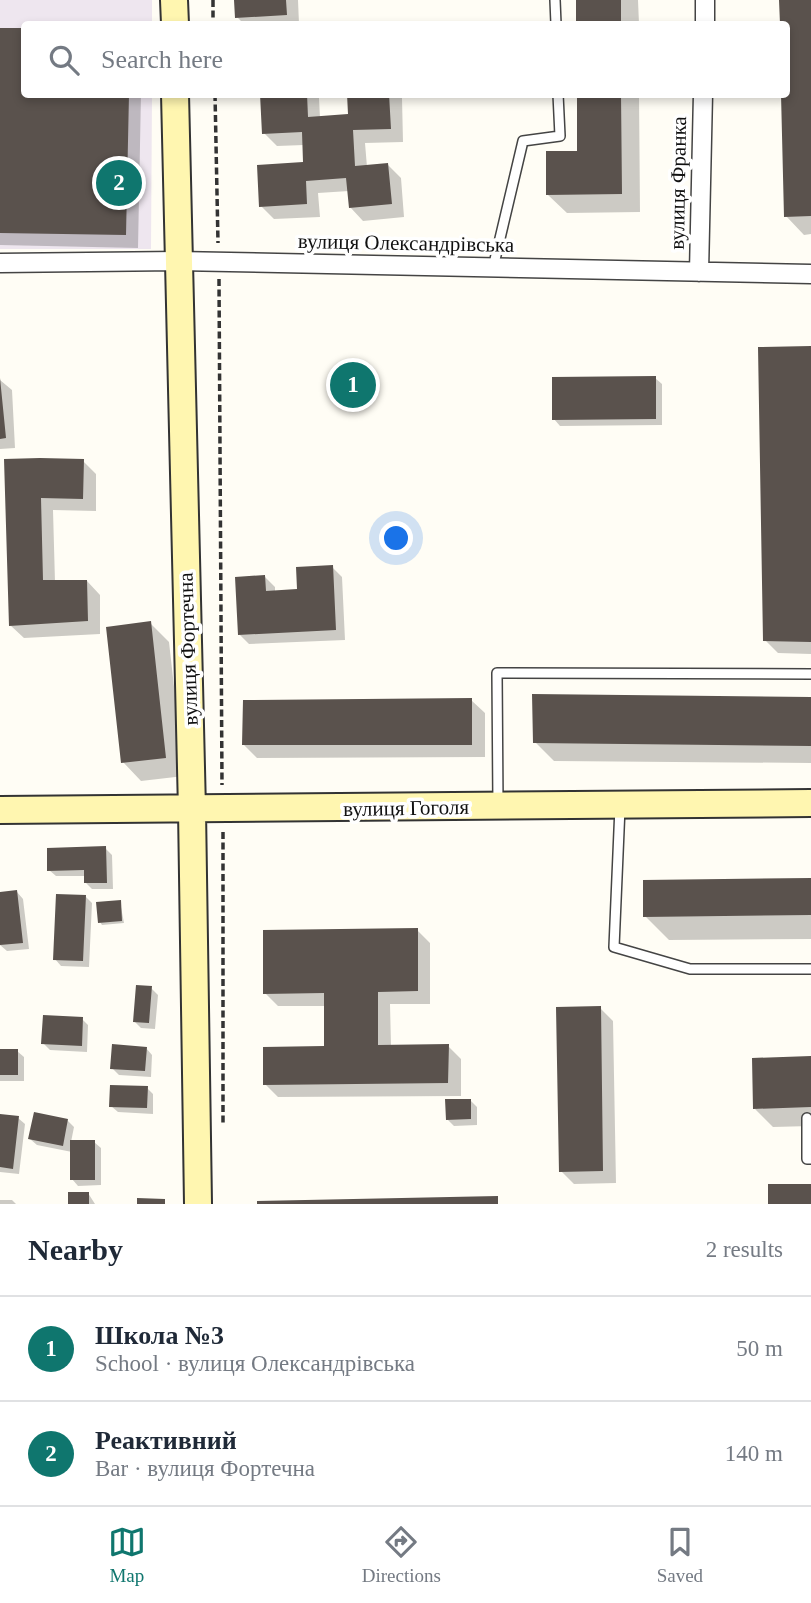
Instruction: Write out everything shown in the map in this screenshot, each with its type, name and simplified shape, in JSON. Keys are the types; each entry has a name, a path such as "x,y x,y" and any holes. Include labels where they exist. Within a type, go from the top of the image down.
{"street":[{"path":"174,0 175,21"},
{"path":"705,0 705,21"},
{"name":"вулиця Фортечна","path":"175,98 192,810 198,1204"},
{"name":"вулиця Франка","path":"699,272 703,98"},
{"name":"вулиця Олександрівська","path":"0,264 177,261 811,274"},
{"name":"вулиця Гоголя","path":"0,810 811,803"}],"lane":[{"path":"555,0 555,21"},
{"path":"494,268 523,141 560,136 558,98"},
{"path":"498,807 497,673 811,674"},
{"path":"620,806 614,947 690,969 811,969"},
{"path":"807,1118 807,1159 811,1159"}],"path":[{"path":"213,0 213,21"},
{"path":"215,98 219,262 223,1136"}],"shaded area":[{"path":"0,0 152,0 152,21 21,21 21,98 152,98 151,249 0,249"}],"building":[{"path":"234,0 286,0 287,15 235,18"},
{"path":"576,0 621,0 621,21 576,21"},
{"path":"779,0 811,0 811,216 784,217 781,98 790,98 790,21 780,21"},
{"path":"0,28 21,28 21,98 129,98 126,235 0,233"},
{"path":"260,98 307,98 308,117 348,114 347,98 389,98 391,129 353,130 355,166 388,163 392,204 349,208 346,178 306,181 307,204 259,207 257,165 303,162 302,132 262,134"},
{"path":"577,98 621,98 622,194 546,195 546,151 577,151"},
{"path":"811,346 811,642 763,641 758,347"},
{"path":"656,376 656,419 552,420 552,377"},
{"path":"0,378 6,438 0,439"},
{"path":"4,459 84,459 83,499 41,498 43,580 87,580 88,621 9,626"},
{"path":"333,565 336,630 238,635 235,577 265,575 266,591 297,589 296,567"},
{"path":"151,621 166,758 121,763 106,627"},
{"path":"532,694 811,697 811,746 533,743"},
{"path":"472,698 472,745 242,745 243,700"},
{"path":"106,846 107,883 84,883 84,870 47,871 47,848"},
{"path":"811,878 811,915 643,917 643,880"},
{"path":"17,890 23,943 0,945 0,892"},
{"path":"56,894 86,895 83,961 53,960"},
{"path":"121,900 122,921 98,923 96,902"},
{"path":"418,928 418,991 378,992 378,1045 449,1044 448,1083 263,1085 263,1047 324,1046 324,993 263,994 263,930"},
{"path":"136,985 152,986 149,1023 133,1022"},
{"path":"601,1006 603,1171 559,1172 556,1007"},
{"path":"43,1015 83,1017 82,1046 41,1044"},
{"path":"112,1044 147,1047 145,1071 110,1069"},
{"path":"0,1049 18,1049 18,1075 0,1075"},
{"path":"811,1056 811,1107 753,1109 752,1058"},
{"path":"110,1085 148,1086 147,1108 109,1107"},
{"path":"445,1099 471,1099 471,1119 446,1120"},
{"path":"34,1112 68,1119 63,1146 28,1139"},
{"path":"0,1114 19,1116 13,1169 0,1167"},
{"path":"70,1140 95,1140 95,1180 70,1180"},
{"path":"768,1184 811,1184 811,1204 768,1204"},
{"path":"68,1192 89,1192 89,1204 68,1204"},
{"path":"498,1196 498,1204 257,1204 257,1201"},
{"path":"137,1198 165,1199 165,1204 137,1204"}],"place":[{"name":"Реактивний","path":"119,183"},
{"name":"Школа №3","path":"353,385"}]}
